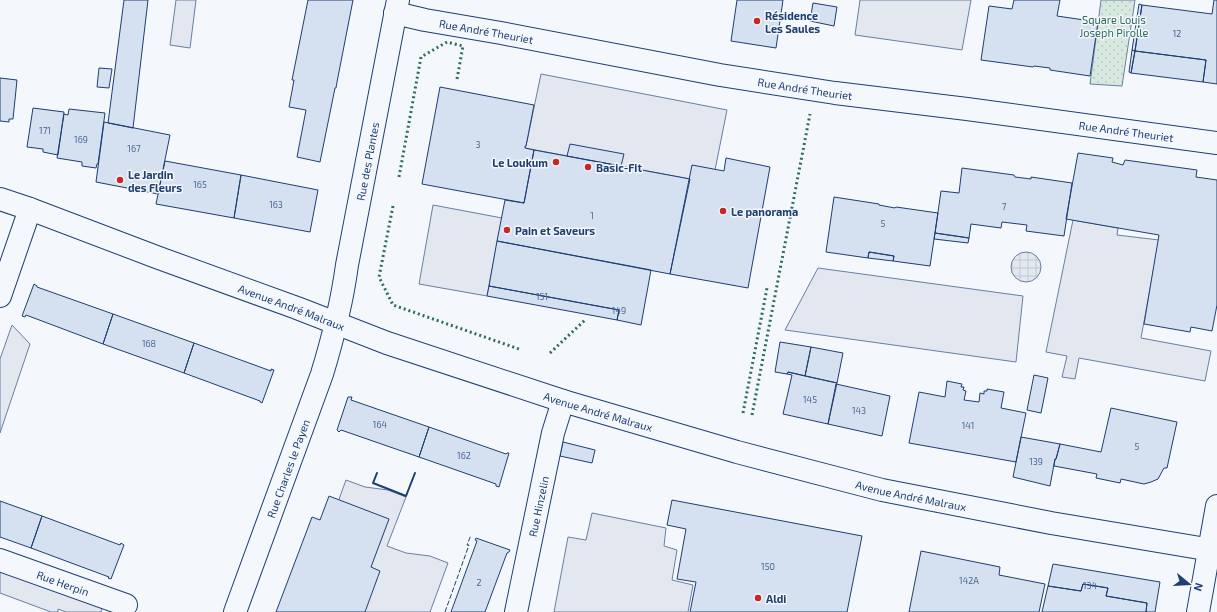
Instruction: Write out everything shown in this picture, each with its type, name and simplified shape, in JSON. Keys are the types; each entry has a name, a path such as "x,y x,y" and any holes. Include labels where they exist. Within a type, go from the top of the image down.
{"street":[{"name":"Rue André Theuriet","path":"397,6 424,20 720,75 835,94 967,109 1217,143"},
{"name":"Rue des Plantes","path":"336,323 343,295 350,251 397,6"},
{"name":"Avenue André Malraux","path":"0,199 387,343 563,401 737,452 882,490 1051,523 1213,550"},
{"path":"0,296 30,209"},
{"name":"Rue Charles le Payen","path":"235,612 322,374 336,323"},
{"name":"Rue Hinzelin","path":"516,612 553,433 563,401"},
{"path":"1198,612 1213,550 1217,506"},
{"name":"Rue Herpin","path":"0,560 126,605"}],"green space":[{"name":"Square Louis Joseph Pirolle","path":"1101,0 1135,0 1122,86 1090,84"}],"shaded area":[{"path":"176,0 196,0 190,48 170,45"},
{"path":"860,0 971,0 962,50 855,35"},
{"path":"541,74 727,110 715,170 690,179 525,148"},
{"path":"433,205 502,218 487,296 419,284"},
{"path":"1073,220 1118,228 1117,235 1159,240 1141,338 1211,351 1205,381 1079,358 1075,379 1062,377 1067,356 1046,352"},
{"path":"1026,252 1037,256 1041,267 1037,278 1026,282 1015,278 1011,267 1015,256"},
{"path":"818,268 1023,296 1016,362 785,330"},
{"path":"12,325 30,344 0,433 0,359"},
{"path":"346,480 365,487 388,490 406,497 387,546 406,553 430,556 448,563 430,612 298,612"},
{"path":"592,513 666,528 664,546 677,550 672,580 693,585 688,612 554,612 568,537 586,540"},
{"path":"0,571 102,608 101,612 66,612 58,609 58,612 51,612 0,593"}],"building":[{"path":"124,0 148,0 133,128 108,123"},
{"path":"308,0 353,0 320,162 297,157 306,110 289,107 294,80 292,80"},
{"name":"Résidence Les Saules","path":"737,0 783,0 776,48 731,41"},
{"path":"1014,0 1060,0 1057,16 1098,22 1090,76 1050,70 1050,68 981,60 989,6 1012,9"},
{"path":"1214,0 1217,0 1217,84 1203,82 1206,60 1135,51 1142,5 1212,14"},
{"path":"813,3 837,7 834,26 810,21"},
{"path":"1139,4 1142,5 1135,51 1132,50"},
{"path":"1132,50 1135,51 1131,73 1129,72"},
{"path":"1135,51 1206,60 1203,82 1131,73"},
{"path":"99,68 112,69 109,88 97,87"},
{"path":"0,78 17,80 13,119 9,119 9,122 0,121"},
{"path":"440,87 534,105 525,146 525,148 534,150 524,203 422,184"},
{"path":"33,108 64,112 58,155 43,152 43,149 27,147"},
{"path":"69,109 105,113 98,164 96,168 82,166 82,162 57,158 64,114 68,115"},
{"path":"104,122 170,135 158,194 96,182"},
{"path":"570,144 624,154 621,166 567,156"},
{"path":"534,150 690,179 670,274 497,241 505,200 524,203"},
{"path":"1078,153 1113,158 1112,162 1123,165 1125,160 1197,170 1196,177 1217,180 1217,305 1212,331 1191,327 1190,332 1144,324 1159,235 1066,219"},
{"name":"Le panorama","path":"726,158 770,167 748,288 670,274 692,165 724,171"},
{"path":"165,161 241,175 234,218 156,204"},
{"path":"962,168 1014,175 1015,177 1031,179 1031,177 1072,183 1064,236 1026,231 1027,225 1002,222 1001,228 971,224 969,238 935,233 941,191 959,193"},
{"path":"241,175 318,190 310,232 234,218"},
{"path":"834,197 895,208 938,213 930,266 893,261 894,256 869,252 868,258 826,252"},
{"path":"935,233 969,238 968,243 934,239"},
{"path":"497,241 651,270 641,325 617,320 619,310 489,286"},
{"path":"869,252 894,256 893,261 868,258"},
{"path":"34,284 37,287 113,314 103,344 26,315 25,317 22,316"},
{"path":"489,286 619,310 617,320 487,296"},
{"path":"113,314 194,343 184,373 103,344"},
{"path":"780,342 811,347 805,376 788,372 787,374 775,372"},
{"path":"194,343 271,371 271,369 274,370 262,403 184,373"},
{"path":"811,347 843,353 837,383 805,376"},
{"path":"788,372 837,383 828,424 783,414 792,375 787,374"},
{"path":"1034,375 1048,378 1041,413 1027,410"},
{"path":"947,381 962,384 961,387 964,387 963,390 966,391 964,400 979,402 980,393 984,394 984,391 987,391 987,389 1004,392 1001,408 1026,413 1016,462 909,443 919,392 945,397"},
{"path":"836,384 890,396 882,436 828,424"},
{"path":"348,397 352,397 351,400 429,427 419,457 341,430 339,432 337,430"},
{"path":"1111,408 1177,422 1167,468 1164,468 1158,479 1144,484 1121,479 1120,483 1096,478 1097,474 1054,466 1060,444 1101,452"},
{"path":"429,427 506,454 509,453 499,487 496,486 496,484 419,457"},
{"path":"1021,437 1060,444 1055,459 1050,486 1013,477"},
{"path":"563,442 595,450 592,463 560,456"},
{"path":"329,496 389,519 371,567 380,571 365,612 276,612 312,517 320,520"},
{"path":"672,500 862,536 847,612 690,612 696,582 677,579 686,529 667,525"},
{"path":"0,501 42,516 31,548 0,537"},
{"path":"42,516 120,545 121,543 124,545 111,579 31,548"},
{"path":"476,538 510,550 507,553 485,612 451,612 477,541 475,540"},
{"path":"921,551 1000,567 999,575 1045,584 1039,612 909,612"},
{"path":"1053,564 1160,582 1155,612 1146,612 1147,603 1106,596 1108,588 1083,584 1081,591 1048,586"},
{"path":"1083,584 1108,588 1106,596 1147,603 1146,612 1042,612 1048,586 1081,591"}],"hedge":[{"path":"399,177 421,57 447,42 463,46 457,79"},
{"path":"752,415 810,114"},
{"path":"393,206 379,277 393,305 519,349"},
{"path":"743,413 767,288"},
{"path":"550,353 586,319"}],"fence":[{"path":"445,612 469,545 467,545 471,535"}],"wall":[{"path":"377,473 373,483 406,496 415,473"}],"place":[{"name":"Résidence Les Saules","path":"757,21"},
{"name":"Le Loukum","path":"556,162"},
{"name":"Basic-Fit","path":"588,167"},
{"name":"Le Jardin des Fleurs","path":"120,180"},
{"name":"Le panorama","path":"723,211"},
{"name":"Pain et Saveurs","path":"507,230"},
{"name":"Aldi","path":"758,598"}]}
